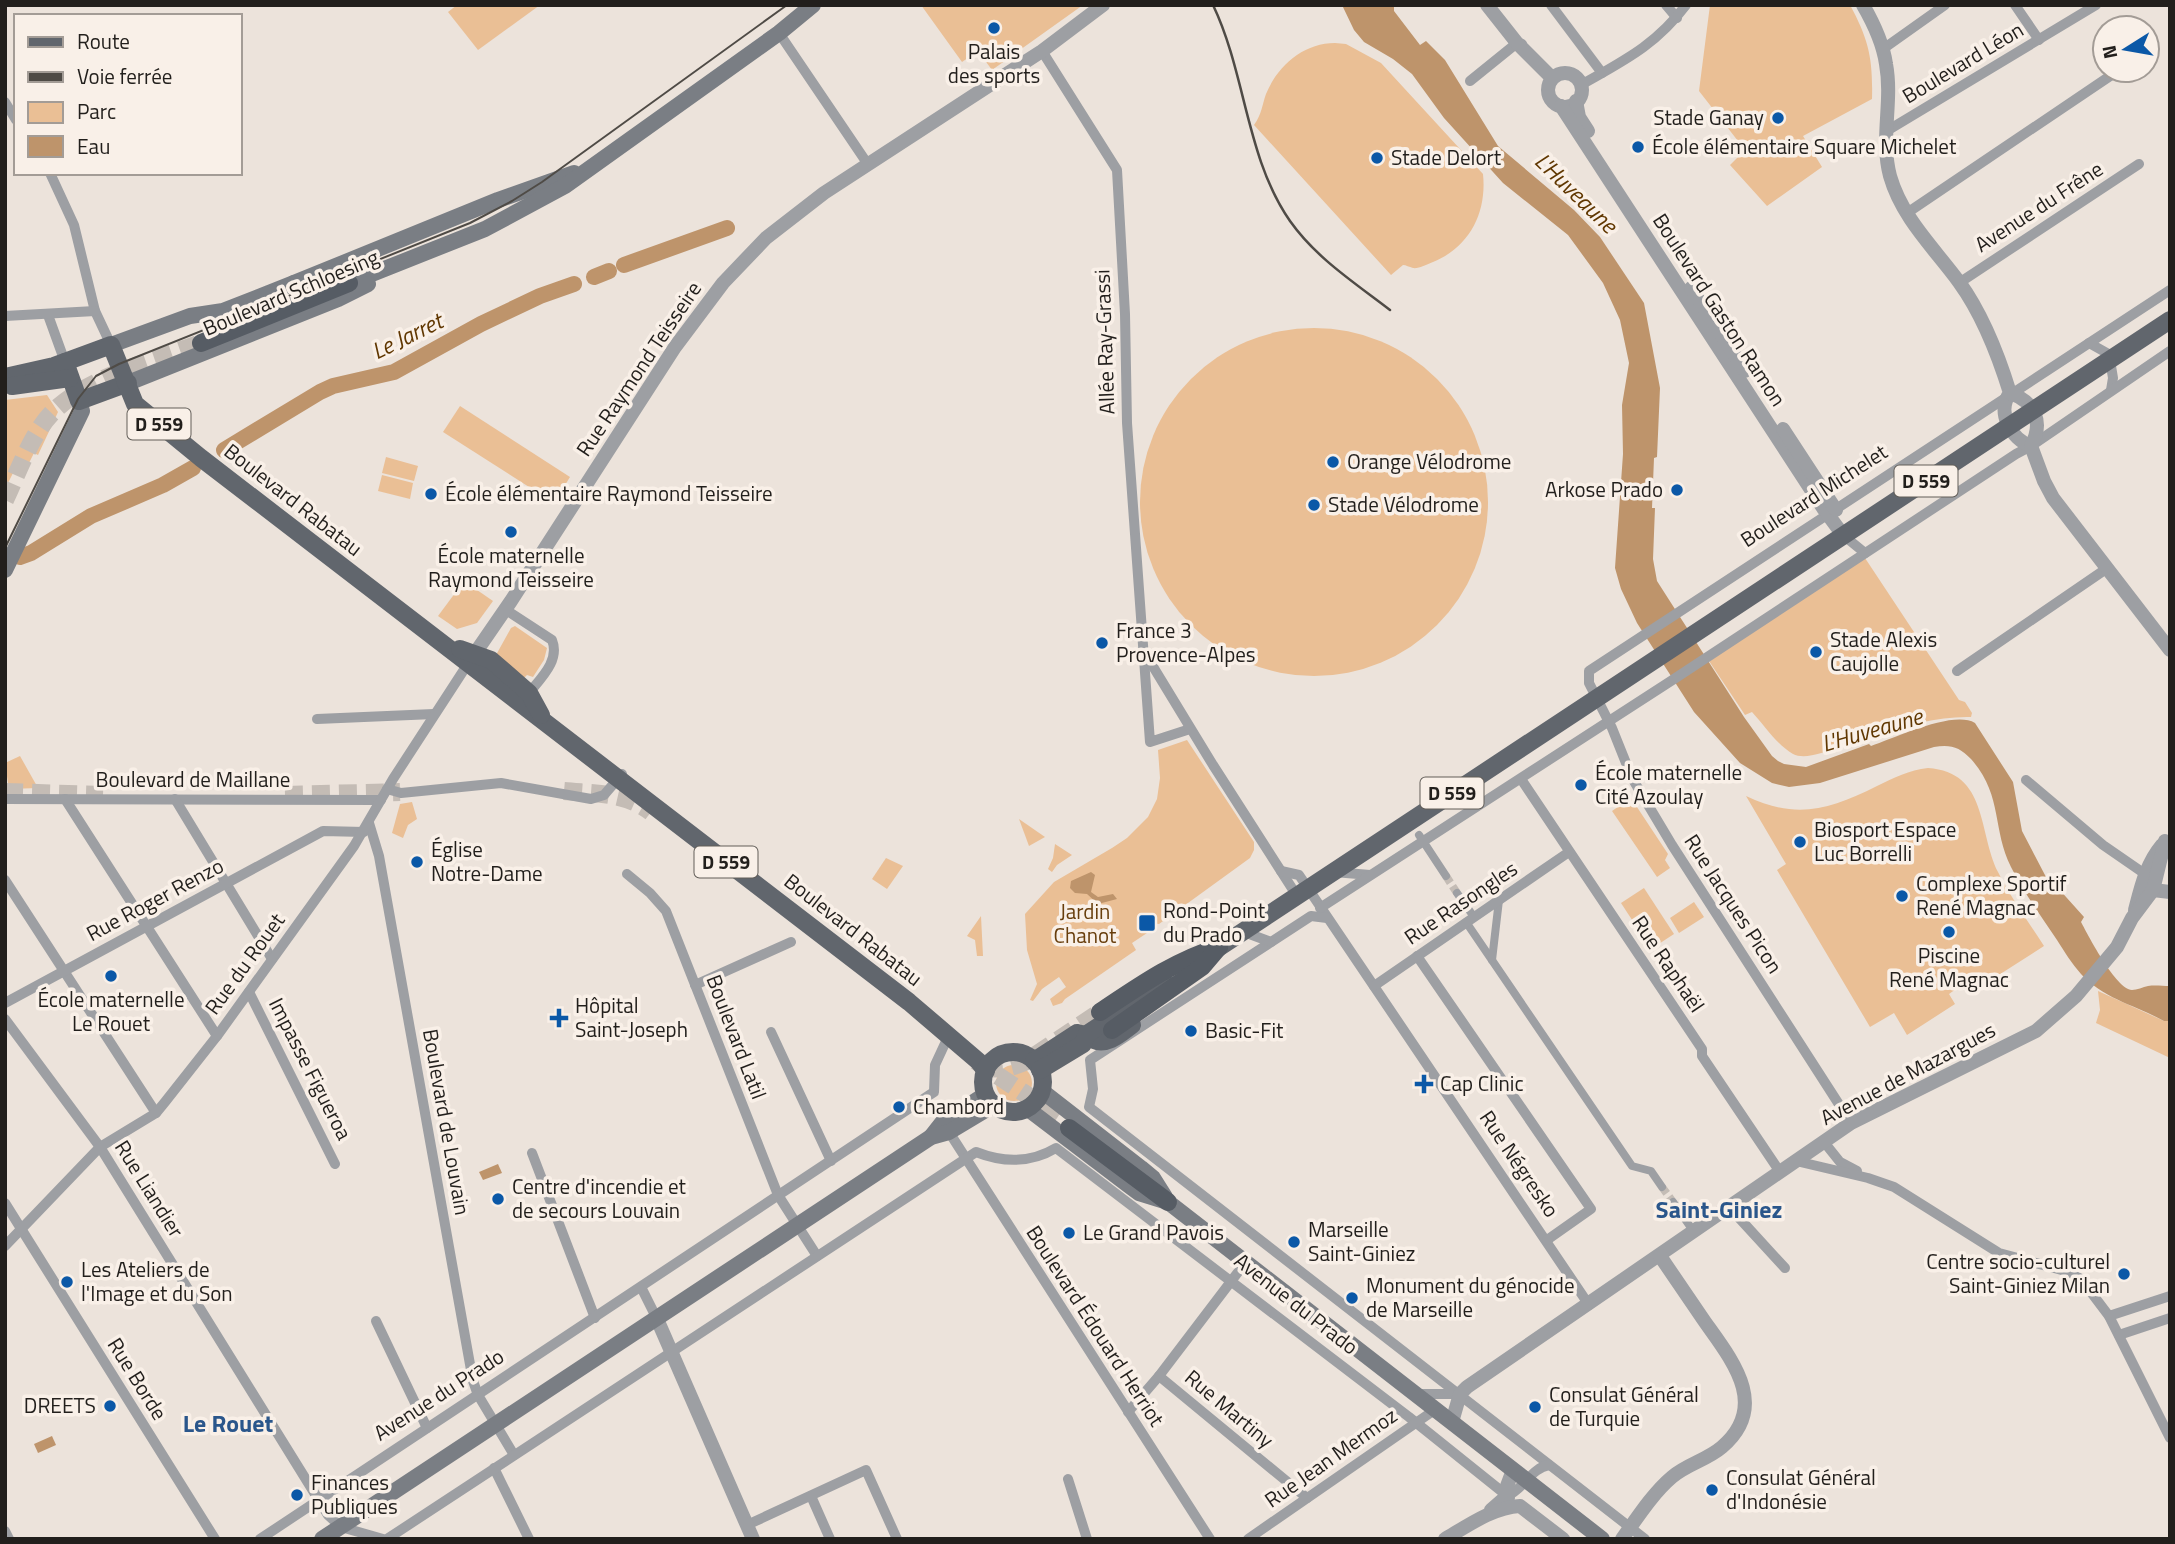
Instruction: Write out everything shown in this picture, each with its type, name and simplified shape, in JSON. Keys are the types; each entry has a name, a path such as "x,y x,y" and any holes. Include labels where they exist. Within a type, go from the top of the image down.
{"highway":[{"path":"201,343 349,283"},
{"path":"1100,1012 1168,967 1219,947"},
{"path":"1112,1030 1202,967 1219,947"},
{"path":"1070,1126 1168,1202"}],"main road":[{"name":"Boulevard Schloesing","path":"294,283 307,292 335,281 349,283 467,236 533,204 593,167 779,33 813,5"},
{"name":"Boulevard Schloesing","path":"111,345 190,316 223,311 498,200 593,167"},
{"name":"Boulevard Schloesing","path":"128,383 338,299 453,248 467,236"},
{"name":"D 559","path":"1219,947 2170,320"},
{"name":"D 559","path":"79,401 128,383 111,345"},
{"path":"5,387 67,370 111,345"},
{"path":"5,377 67,370"},
{"path":"5,570 82,411 67,370"},
{"name":"Boulevard Rabatau","path":"128,383 135,404 444,644 471,658 491,660 529,693 544,721"},
{"name":"Boulevard Rabatau","path":"471,658 485,676 621,776 933,1021 978,1061 991,1064"},
{"path":"1037,1066 1083,1044 1087,1034 1094,1040 1112,1039 1206,972 1215,962 1219,947"},
{"name":"Boulevard Rabatau","path":"933,1021 954,1030 985,1053 991,1064"},
{"path":"1013,1053 1025,1055 1037,1066 1043,1081 1042,1091 1034,1104 1021,1111 1006,1111 990,1099 984,1081 991,1064 1013,1053"},
{"name":"Avenue du Prado","path":"1042,1091 1153,1178 1168,1202"},
{"path":"322,1539 796,1225 931,1138 949,1132 990,1099"},
{"path":"931,1138 942,1123 990,1099"},
{"name":"Avenue du Prado","path":"1028,1108 1128,1185 1139,1192 1168,1202 1602,1539"}],"street":[{"name":"Rue Raymond Teisseire","path":"471,658 506,610 667,359 723,283 766,238 867,163 1042,51 1103,5"},
{"path":"1487,5 1523,44 1559,76 1575,77 1581,85 1581,94 1572,105 1561,106 1553,101 1548,93 1559,76"},
{"path":"1497,5 1523,44"},
{"path":"1551,5 1602,73"},
{"path":"1666,5 1676,18"},
{"path":"1581,85 1658,38 1686,5"},
{"path":"1863,5 1883,49 1887,74 1885,150 1891,178 1907,213 1959,283 1988,333 2010,393 2034,410 2038,428 2031,446 2053,498 2170,650"},
{"path":"1883,49 1945,5"},
{"path":"2015,5 2039,40"},
{"name":"Boulevard Léon","path":"1885,132 2095,6"},
{"path":"779,33 867,163"},
{"path":"1470,81 1523,44"},
{"name":"Allée Ray-Grassi","path":"1042,51 1116,170 1125,314 1127,423 1150,742 1190,729"},
{"path":"1907,213 2098,84"},
{"name":"Boulevard Gaston Ramon","path":"1576,101 1579,117 1591,138 1833,512 1843,535"},
{"name":"Boulevard Gaston Ramon","path":"1561,106 1822,508 1833,512"},
{"name":"Avenue du Frêne","path":"1959,283 2139,164"},
{"path":"51,175 74,225 95,311 111,345"},
{"name":"Boulevard Michelet","path":"1597,698 1589,683 1589,671 2170,290"},
{"path":"5,316 95,311"},
{"path":"48,315 67,370"},
{"path":"2089,343 2112,358 2111,390"},
{"path":"1244,932 1270,942 1311,916 1324,913 1421,838 1445,827 1609,722 2031,446 2170,351"},
{"path":"2010,393 2005,400 2005,415 2009,426 2018,441 2031,446"},
{"path":"1843,535 1865,553"},
{"path":"1957,671 2106,569"},
{"path":"506,610 552,640 555,648 555,657 529,693"},
{"name":"Allée Ray-Grassi","path":"1144,652 1281,871 1299,875 1303,893"},
{"name":"Rue du Rouet","path":"5,1246 100,1147 156,1113 217,1036 366,827 387,789 471,658"},
{"name":"Boulevard Rabatau","path":"485,676 516,691 529,693"},
{"name":"Rue Jacques Picon","path":"1597,698 1632,778 1672,845 1851,1123"},
{"path":"317,719 434,714"},
{"path":"387,789 401,793 501,783 591,799 604,795 621,776"},
{"name":"Rue Raphaël","path":"1521,779 1702,1049 1702,1056 1780,1172"},
{"path":"2026,779 2103,845 2158,872"},
{"name":"Boulevard de Maillane","path":"5,799 381,800"},
{"path":"65,799 217,1036"},
{"path":"175,799 272,960"},
{"path":"1432,807 1445,827"},
{"name":"Rue Roger Renzo","path":"5,1003 323,831 366,827"},
{"name":"Boulevard de Louvain","path":"366,827 379,856 473,1381 495,1424"},
{"path":"1421,838 1446,876"},
{"name":"Avenue de Mazargues","path":"2133,918 2153,890 2167,839"},
{"name":"Rue Rasongles","path":"1374,986 1570,852"},
{"path":"1334,872 1370,875"},
{"name":"Avenue de Mazargues","path":"1460,1394 1851,1123 2036,1031 2068,1004 2117,947 2158,872"},
{"name":"Boulevard Latil","path":"627,874 666,911 778,1195 796,1225"},
{"path":"5,880 156,1113"},
{"path":"2153,890 2170,892"},
{"name":"Rue Négresko","path":"1303,893 1324,913 1589,1305"},
{"path":"1457,893 1492,961 1632,1166 1651,1171 1662,1187"},
{"path":"1492,961 1499,900"},
{"name":"Avenue du Prado","path":"1270,942 1090,1060 1093,1089 1089,1107 1460,1394 1549,1465 1626,1533 1645,1539"},
{"path":"695,985 791,943"},
{"path":"1417,956 1591,1209 1547,1240"},
{"name":"Impasse Figueroa","path":"249,992 335,1164"},
{"name":"Rue Liandier","path":"5,1019 100,1147 328,1515 341,1527"},
{"path":"771,1032 831,1161"},
{"name":"Avenue du Prado","path":"260,1539 934,1092 935,1065 948,1037"},
{"name":"Boulevard Édouard Herriot","path":"949,1132 1210,1539"},
{"path":"1124,1155 1135,1141"},
{"path":"1824,1142 1838,1166"},
{"name":"Avenue du Prado","path":"965,1159 976,1152 1004,1160 1021,1160 1037,1157 1056,1148 1231,1280 1563,1539"},
{"path":"532,1153 595,1318"},
{"path":"341,1527 385,1539 965,1159"},
{"path":"1796,1161 1838,1166 1894,1187 1998,1253 2069,1272 2089,1287 2109,1316 2170,1438"},
{"path":"1673,1202 1695,1232"},
{"name":"Rue Borde","path":"5,1203 215,1539"},
{"path":"1730,1208 1785,1268"},
{"path":"796,1225 817,1256"},
{"path":"1626,1533 1673,1475 1705,1459 1732,1438 1744,1416 1746,1403 1733,1360 1660,1256"},
{"path":"1128,1412 1159,1376 1245,1263"},
{"path":"641,1287 673,1351 750,1532 811,1496 866,1470 897,1539"},
{"path":"2109,1316 2170,1296"},
{"path":"2119,1335 2170,1318"},
{"path":"376,1321 427,1428"},
{"name":"Rue Martiny","path":"1159,1376 1307,1498"},
{"path":"1415,1394 1460,1394 1452,1422"},
{"name":"Rue Jean Mermoz","path":"1248,1539 1436,1409"},
{"path":"495,1424 514,1455"},
{"path":"1453,1537 1516,1492 1539,1467 1549,1465"},
{"path":"494,1468 529,1539"},
{"path":"1507,1496 1507,1486 1513,1470"},
{"path":"1068,1479 1087,1539"},
{"path":"811,1496 830,1539"},
{"path":"1481,1518 1506,1508 1520,1506"},
{"path":"5,1531 9,1539"}],"green space":[{"path":"457,5 540,5 478,50 448,12"},
{"name":"Palais des sports","path":"921,5 1083,5 992,70 978,51 962,62"},
{"name":"Stade Ganay","path":"1710,5 1850,5 1866,40 1872,72 1872,99 1803,136 1822,167 1767,206 1730,165 1745,150 1699,91"},
{"name":"Stade Delort","path":"1335,43 1346,44 1381,63 1483,174 1482,202 1473,227 1457,247 1433,262 1415,268 1403,265 1391,275 1254,125 1271,83 1285,65 1303,51"},
{"name":"Stade Vélodrome","path":"1297,328 1331,328 1365,335 1396,348 1425,367 1449,391 1468,420 1481,451 1488,485 1488,519 1481,553 1468,584 1449,613 1425,637 1396,656 1365,669 1331,676 1297,676 1263,669 1232,656 1203,637 1179,613 1160,584 1147,553 1140,519 1140,485 1147,451 1160,420 1179,391 1203,367 1232,348 1263,335"},
{"path":"47,395 58,412 38,455 34,453 22,477 13,473 5,489 5,400"},
{"path":"460,406 570,477 554,503 443,432"},
{"path":"386,457 418,466 414,481 382,473"},
{"path":"382,475 413,483 410,499 378,491"},
{"name":"Stade Alexis Caujolle","path":"1865,558 1959,700 1965,702 1972,713 1971,717 1935,720 1875,733 1822,753 1801,756 1793,754 1776,740 1752,712 1745,715 1709,661"},
{"path":"464,581 493,601 477,623 457,629 438,616"},
{"path":"515,626 547,648 544,660 533,677 527,675 523,679 496,655 511,628"},
{"name":"Jardin Chanot","path":"1187,740 1254,842 1250,858 1159,924 1150,923 1150,931 1132,943 1136,950 1062,1003 1053,1006 1050,999 1066,987 1059,977 1042,989 1033,1001 1030,1000 1037,984 1027,950 1025,914 1054,882 1127,838 1148,817 1157,799 1160,778 1158,750"},
{"path":"20,756 38,788 9,789 5,763"},
{"name":"Complexe Sportif René Magnac","path":"1928,768 1947,772 1961,780 1971,792 1978,806 1998,872 2044,946 1969,994 1963,984 1949,994 1955,1004 1907,1035 1894,1013 1870,1027 1777,870 1786,864 1746,796 1781,808 1812,809 1843,801 1902,775"},
{"path":"1631,798 1668,854 1665,860 1670,868 1657,877 1612,811"},
{"path":"412,802 417,819 408,825 403,838 392,833 400,804"},
{"path":"1019,819 1045,837 1029,846"},
{"path":"1055,844 1072,855 1052,872 1048,869"},
{"path":"886,858 903,866 887,889 872,879"},
{"path":"1644,888 1674,934 1651,949 1621,903"},
{"path":"1694,902 1704,917 1679,933 1670,918"},
{"path":"981,916 983,956 977,956 975,940 967,936"},
{"path":"2098,991 2164,1021 2170,1021 2170,1058 2096,1023 2100,1010"},
{"path":"1014,1065 1027,1070 1032,1083 1027,1096 1014,1101 1001,1096 996,1083 1001,1070"}],"water":[{"path":"1342,5 1394,5 1394,11 1420,45 1426,41 1445,60 1498,146 1574,210 1600,237 1644,303 1660,388 1652,508 1655,508 1653,559 1657,581 1772,756 1784,764 1806,767 1939,722 1965,720 1975,723 2013,782 2022,831 2046,877 2084,917 2081,922 2096,950 2118,981 2132,990 2170,986 2170,1021 2164,1021 2110,996 2090,983 2074,966 2011,867 1988,786 1971,759 1959,749 1950,746 1934,747 1820,783 1789,787 1772,783 1740,763 1694,712 1637,623 1621,589 1615,568 1623,454 1622,405 1629,363 1620,320 1603,283 1568,235 1503,183 1444,118 1412,74 1364,42 1354,30"},
{"path":"1091,872 1095,875 1091,892 1098,897 1113,894 1117,899 1098,904 1087,894 1075,893 1070,888 1071,881"},
{"path":"498,1164 502,1173 483,1180 479,1172"},
{"path":"52,1436 56,1445 38,1453 34,1444"}],"waterway":[{"name":"Le Jarret","path":"624,265 727,228"},
{"name":"Le Jarret","path":"594,277 609,271"},
{"name":"Le Jarret","path":"224,450 320,392 333,386 394,372 481,324 540,296 574,284"},
{"name":"Le Jarret","path":"20,557 91,516 163,485 193,468"}],"tunnel":[{"path":"5,500 37,433 51,414 66,401 101,380 201,343"},
{"path":"564,791 620,797 651,812"},
{"path":"5,792 103,795"},
{"path":"285,795 400,792"},
{"path":"1446,876 1457,893"},
{"path":"985,1067 1006,1068 1027,1061 1100,1012"},
{"path":"976,1061 1072,1125"},
{"path":"1662,1187 1673,1202"}],"tram line":[{"path":"5,548 78,399 96,376 119,364 470,223 512,201 787,5"}],"railway":[{"path":"1213,5 1233,59 1255,143 1275,196 1290,221 1312,247 1390,310"}],"place":[{"name":"Palais des sports","path":"994,28"},
{"name":"Stade Ganay","path":"1778,118"},
{"name":"École élémentaire Square Michelet","path":"1638,147"},
{"name":"Stade Delort","path":"1377,158"},
{"name":"Orange Vélodrome","path":"1333,462"},
{"name":"Arkose Prado","path":"1677,490"},
{"name":"École élémentaire Raymond Teisseire","path":"431,494"},
{"name":"Stade Vélodrome","path":"1314,505"},
{"name":"École maternelle Raymond Teisseire","path":"511,532"},
{"name":"France 3 Provence-Alpes","path":"1102,643"},
{"name":"Stade Alexis Caujolle","path":"1816,652"},
{"name":"École maternelle Cité Azoulay","path":"1581,785"},
{"name":"Biosport Espace Luc Borrelli","path":"1800,842"},
{"name":"Église Notre-Dame","path":"417,862"},
{"name":"Complexe Sportif René Magnac","path":"1902,896"},
{"name":"Rond-Point du Prado","path":"1147,923"},
{"name":"Piscine René Magnac","path":"1949,932"},
{"name":"École maternelle Le Rouet","path":"111,976"},
{"name":"Hôpital Saint-Joseph","path":"559,1018"},
{"name":"Basic-Fit","path":"1191,1031"},
{"name":"Cap Clinic","path":"1424,1084"},
{"name":"Chambord","path":"899,1107"},
{"name":"Centre d'incendie et de secours Louvain","path":"498,1199"},
{"name":"Le Grand Pavois","path":"1069,1233"},
{"name":"Marseille Saint-Giniez","path":"1294,1242"},
{"name":"Centre socio-culturel Saint-Giniez Milan","path":"2124,1274"},
{"name":"Les Ateliers de l'Image et du Son","path":"67,1282"},
{"name":"Monument du génocide de Marseille","path":"1352,1298"},
{"name":"DREETS","path":"110,1406"},
{"name":"Consulat Général de Turquie","path":"1535,1407"},
{"name":"Consulat Général d'Indonésie","path":"1712,1490"},
{"name":"Finances Publiques","path":"297,1495"}],"district":[{"name":"Saint-Giniez","path":"1719,1210"},
{"name":"Le Rouet","path":"228,1424"}],"water label":[{"name":"L'Huveaune","path":"1576,193"},
{"name":"L'Huveaune","path":"1872,730"}]}
